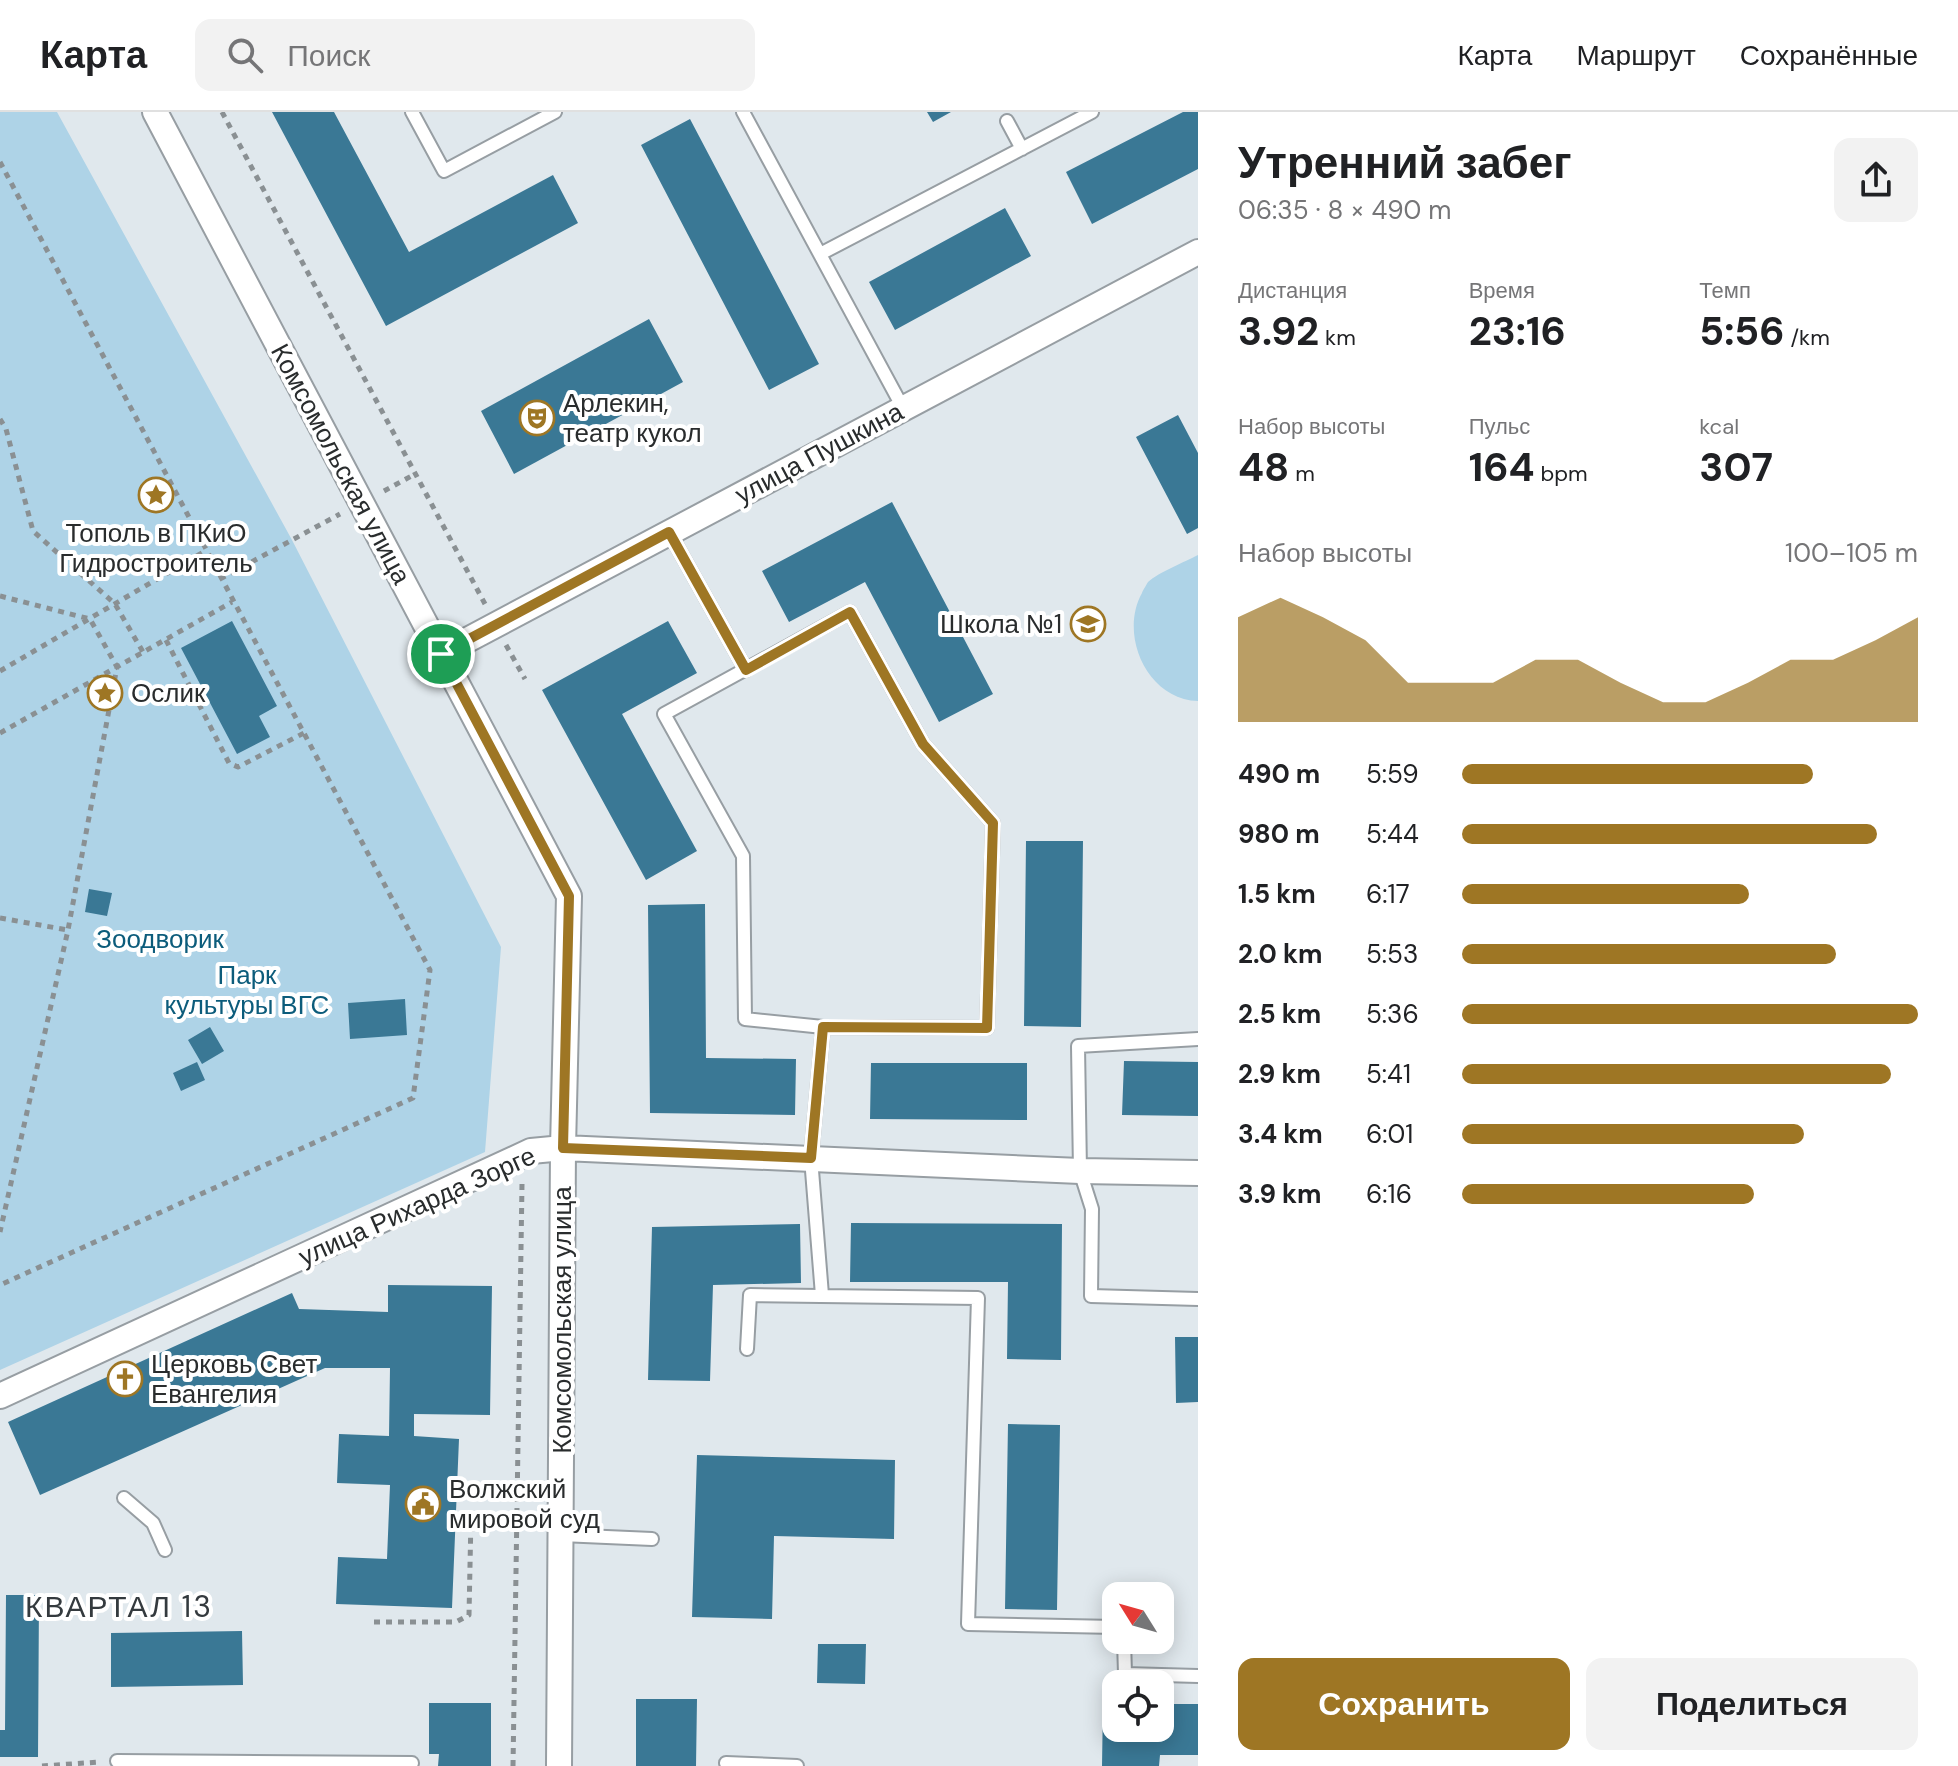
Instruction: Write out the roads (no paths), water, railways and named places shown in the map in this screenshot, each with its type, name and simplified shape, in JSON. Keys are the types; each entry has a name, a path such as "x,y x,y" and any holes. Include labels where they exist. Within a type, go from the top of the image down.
{"street":[{"name":"Комсомольская улица","path":"155,112 569,896 563,1148 559,1766"},
{"name":"улица Пушкина","path":"441,654 1198,252"},
{"name":"улица Рихарда Зорге","path":"0,1396 531,1151 563,1148 1080,1171 1198,1173"}],"lane":[{"path":"412,112 444,171 555,112"},
{"path":"743,112 903,408"},
{"path":"820,254 1092,112"},
{"path":"1007,121 1022,149"},
{"path":"669,532 746,670"},
{"path":"850,612 923,744 993,823 987,1028 823,1027 745,1019 743,856 664,714 850,612"},
{"path":"822,1295 811,1158 823,1027"},
{"path":"1198,1039 1078,1046 1080,1171 1092,1209 1091,1296 1198,1299"},
{"path":"747,1349 750,1295 978,1298 968,1624 1102,1627"},
{"path":"124,1498 153,1523 165,1550"},
{"path":"561,1528 652,1539"},
{"path":"1124,1654 1125,1674 1198,1676"},
{"path":"117,1761 412,1763"},
{"path":"726,1763 797,1766"}],"place":[{"name":"Арлекин, театр кукол","path":"537,418"},
{"name":"Тополь в ПКиО Гидростроитель","path":"156,495"},
{"name":"Школа №1","path":"1088,624"},
{"name":"Ослик","path":"105,693"},
{"name":"Церковь Свет Евангелия","path":"125,1379"},
{"name":"Волжский мировой суд","path":"423,1504"}],"district":[{"name":"КВАРТАЛ 13","path":"119,1606"}],"park label":[{"name":"Зоодворик","path":"160,939"},
{"name":"Парк культуры ВГС","path":"247,990"}]}
